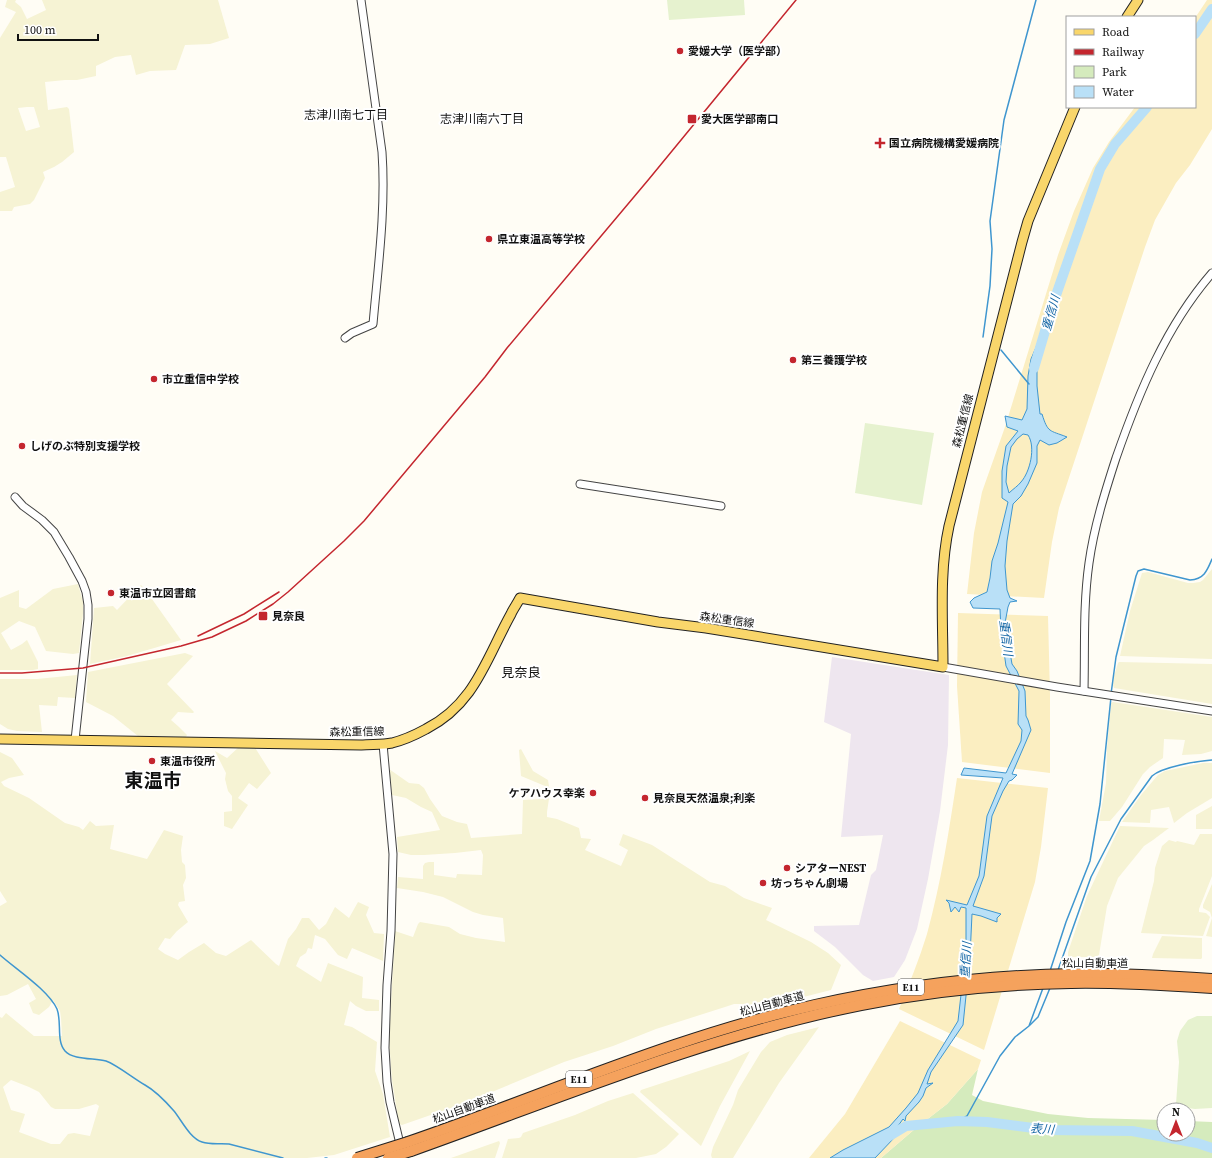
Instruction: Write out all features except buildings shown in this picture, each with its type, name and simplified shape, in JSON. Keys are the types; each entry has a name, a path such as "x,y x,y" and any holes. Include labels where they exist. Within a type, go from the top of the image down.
{"highway":[{"name":"松山自動車道","path":"388,1158 631,1061 684,1043 753,1026 901,998 948,991 1073,978 1150,975 1212,979"},
{"name":"松山自動車道","path":"1073,978 1212,988"},
{"name":"松山自動車道","path":"357,1158 408,1150"}],"main road":[{"path":"1128,16 1138,0"},
{"name":"森松重信線","path":"0,739 383,744 404,740 435,724 461,703 482,673 511,613 520,598 658,622 706,628 943,667 943,571 949,526 1028,221 1075,108"}],"street":[{"path":"345,338 352,333 373,324 382,227 382,152 361,0"},
{"path":"1084,690 1085,618 1089,563 1106,488 1131,416 1145,382 1175,324 1212,273"},
{"path":"580,484 721,506"},
{"path":"16,497 23,506 42,520 54,532 82,581 86,592 88,619 75,740"},
{"path":"943,667 1057,687 1212,711"},
{"path":"383,744 393,861 385,1056 390,1102 398,1139 408,1150"}],"shaded area":[{"path":"7,0 16,0 15,2 21,7 27,19 46,10 42,0 218,0 229,38 210,44 185,45 176,70 150,71 136,75 131,55 115,57 96,66 96,76 77,80 45,82 48,110 67,107 69,109 74,152 62,162 43,172 45,178 34,200 30,204 14,207 12,211 0,211 0,192 15,187 6,157 0,157 0,38 16,12 5,7","holes":["34,107 40,127 26,131 18,108"]},
{"path":"1212,569 1212,659 1120,656 1130,611 1142,573 1148,572 1193,583 1203,580"},
{"path":"78,584 83,602 79,653 73,654 46,651 35,627 19,621 1,633 11,650 27,640 38,662 38,669 0,670 0,598 19,590 19,607 26,609 53,589"},
{"path":"141,585 181,640 127,656 90,664 94,608 113,606 117,610"},
{"path":"185,653 193,656 167,684 194,712 178,712 171,720 187,735 186,737 138,736 113,716 86,702 88,672"},
{"path":"832,657 949,675 948,745 940,811 928,879 917,929 905,960 894,977 873,981 863,975 835,947 814,931 814,926 859,925 871,875 876,870 883,835 841,837 851,734 824,722"},
{"path":"1119,662 1212,664 1212,704 1114,688 1114,676"},
{"path":"77,675 75,698 58,697 57,706 39,705 42,732 17,731 8,729 0,724 0,679 37,679"},
{"path":"1113,702 1212,717 1212,751 1201,754 1182,755 1185,740 1164,739 1163,758 1143,774 1122,807 1110,821 1099,821 1106,783 1107,748 1111,703"},
{"path":"240,746 254,746 271,773 257,789 249,783 238,798 248,805 232,829 224,826 224,812 232,811 232,796 228,791 225,779 226,773 215,751 227,758"},
{"path":"521,749 533,771 548,780 550,792 547,817 557,819 579,828 581,838 591,839 585,850 621,866 628,850 619,845 623,834 652,845 710,882 725,886 744,898 772,908 766,920 811,942 828,953 841,965 831,990 756,1009 741,1004 734,1004 656,1029 613,1046 564,1062 468,1102 402,1125 399,1124 392,1080 389,1040 395,931 413,937 420,922 449,927 460,934 476,938 505,942 503,918 473,912 443,897 397,888 398,877 423,879 423,866 425,863 429,862 434,862 434,875 456,878 457,874 482,875 483,855 481,850 424,855 411,855 398,852 397,837 440,830 432,812 406,798 392,795 389,769 409,783 419,784 424,788 442,816 467,824 471,838 522,834 523,800 545,799 545,786 521,776 519,750"},
{"path":"0,752 12,758 24,775 9,778 1,782 4,786 29,798 65,823 79,827 83,830 90,821 96,826 114,825 110,849 147,859 164,830 183,836 181,850 182,862 185,865 186,878 183,885 185,901 179,902 178,905 188,922 170,939 165,938 158,949 178,960 204,943 216,953 226,956 251,940 279,966 288,939 302,918 309,918 319,930 326,924 335,907 349,918 358,902 369,907 366,915 374,933 384,934 383,961 352,948 347,959 338,955 325,939 315,935 312,949 308,948 306,953 300,957 296,966 321,982 328,963 363,977 362,998 379,1000 379,1011 366,1011 350,1001 344,1025 352,1027 377,1042 375,1071 383,1094 390,1137 334,1155 307,1158 0,1158 0,1017 2,1018 6,1013 34,1036 62,1036 60,1011 53,1000 49,1007 39,1015 33,1013 29,1003 36,999 28,984 7,995 0,996 0,906 7,902 0,891","holes":["11,1080 39,1092 51,1107 55,1109 79,1109 96,1104 99,1106 90,1136 74,1133 68,1134 60,1144 51,1144 19,1132 25,1114 11,1110 3,1087"]},
{"path":"1203,763 1212,763 1212,798 1187,813 1174,823 1169,807 1151,810 1150,823 1122,822 1141,795 1158,775 1165,771"},
{"path":"1212,806 1212,829 1196,829 1196,815"},
{"path":"1120,826 1169,828 1144,846 1118,878 1107,906 1099,955 1096,957 1068,957 1068,952 1087,896"},
{"path":"1200,834 1212,834 1212,876 1199,909 1199,912 1206,913 1210,917 1203,936 1141,933 1154,881 1155,868 1162,846 1169,840 1194,845"},
{"path":"1212,884 1212,918 1210,912 1203,908 1203,905"},
{"path":"1212,918 1212,937 1206,936"},
{"path":"1162,936 1202,938 1202,958 1152,958"},
{"path":"819,1027 779,1083 733,1158 712,1158 711,1155 713,1147 733,1105 738,1090 761,1052 770,1042 787,1035"},
{"path":"750,1051 720,1106 701,1146 640,1092 641,1090 729,1061"},
{"path":"633,1093 679,1134 666,1147 656,1154 636,1158 502,1158 508,1139 519,1138 523,1133"},
{"path":"499,1141 500,1143 495,1158 451,1158"}],"green space":[{"path":"667,0 744,0 745,15 669,20"},
{"path":"865,423 934,433 922,505 855,493"},
{"path":"1197,1016 1212,1016 1212,1108 1196,1109 1196,1102 1176,1102 1179,1062 1177,1041 1180,1031 1188,1020"},
{"path":"978,1069 972,1095 983,1101 1048,1114 1088,1118 1156,1120 1156,1142 1196,1142 1196,1121 1212,1122 1212,1158 881,1158 947,1104"}],"sand":[{"path":"1207,0 1212,0 1212,129 1190,165 1176,183 1155,220 1145,247 1059,508 1052,542 1044,598 967,594 974,533 982,492 1005,427 1058,255 1074,211 1093,168 1109,142 1134,108 1196,108 1196,16"},
{"path":"958,613 1048,616 1050,773 962,762 957,686"},
{"path":"957,778 1048,788 1035,882 984,1050 899,1009 921,953 932,915 944,857"},
{"path":"900,1021 981,1060 978,1069 947,1104 881,1158 809,1158 845,1114"}],"water":[{"path":"1037,345 1037,386 1040,414 1042,414 1046,425 1050,430 1067,437 1057,443 1049,445 1040,440 1037,446 1037,463 1021,496 1013,504 1007,541 1005,566 1007,590 1010,598 1017,601 1010,602 1005,623 1012,664 1017,671 1025,691 1026,716 1031,730 1012,774 1017,775 1009,781 992,816 984,876 973,906 1001,914 997,918 997,922 972,914 970,957 963,1025 931,1072 927,1084 933,1083 926,1088 919,1102 906,1116 905,1121 903,1119 898,1126 895,1137 875,1158 830,1158 889,1127 918,1093 928,1070 958,1021 966,951 966,908 961,907 959,912 955,907 951,912 949,903 946,900 967,905 979,876 987,816 1003,778 961,775 964,768 1006,773 1021,741 1022,730 1018,724 1019,691 1006,666 1001,631 1000,609 973,608 970,602 974,598 987,592 992,561 1008,502 1002,498 1002,471 1006,446 1018,431 1007,427 1005,416 1022,420 1027,409 1028,376 1031,359","holes":["1023,434 1028,435 1032,446 1029,466 1024,478 1009,493 1006,482 1007,466 1011,447"]}],"waterway":[{"path":"983,337 990,286 992,249 990,221 1004,120 1036,0"},
{"name":"重信川","path":"1196,33 1212,9"},
{"name":"重信川","path":"1034,368 1054,301 1100,169 1115,144 1146,108"},
{"path":"1001,350 1029,384"},
{"path":"1111,694 1116,657 1138,571 1144,569 1190,580 1202,576 1212,559"},
{"path":"1050,971 1066,922 1090,861 1100,804 1111,697"},
{"path":"1058,970 1091,877 1121,819 1152,776 1171,767 1212,760"},
{"path":"0,955 32,980 53,1002 57,1009 62,1047 69,1054 78,1057 106,1061 149,1087 174,1111 190,1133 202,1142 229,1144 283,1158"},
{"path":"958,1121 967,1116 1000,1056 1015,1037 1029,1026 1043,988"},
{"path":"1030,1025 1038,1017 1050,988"},
{"name":"表川","path":"886,1138 906,1126 958,1121 987,1122 1049,1130 1132,1131 1197,1143 1212,1148"}],"railway":[{"path":"0,673 22,673 83,668 181,646 212,637 246,621 273,604 288,592 364,521 485,377 507,348 649,179 796,0"},
{"path":"198,636 244,614 279,592"}],"place":[{"name":"愛媛大学（医学部）","path":"680,51"},
{"name":"愛大医学部南口","path":"692,119"},
{"name":"国立病院機構愛媛病院","path":"880,143"},
{"name":"県立東温高等学校","path":"489,239"},
{"name":"第三養護学校","path":"793,360"},
{"name":"市立重信中学校","path":"154,379"},
{"name":"しげのぶ特別支援学校","path":"22,446"},
{"name":"東温市立図書館","path":"111,593"},
{"name":"見奈良","path":"263,616"},
{"name":"東温市役所","path":"152,761"},
{"name":"ケアハウス幸楽","path":"593,793"},
{"name":"見奈良天然温泉;利楽","path":"645,798"},
{"name":"シアターNEST","path":"787,868"},
{"name":"坊っちゃん劇場","path":"763,883"}],"district":[{"name":"志津川南七丁目","path":"346,115"},
{"name":"志津川南六丁目","path":"482,119"},
{"name":"見奈良","path":"521,672"},
{"name":"東温市","path":"153,780"}]}
